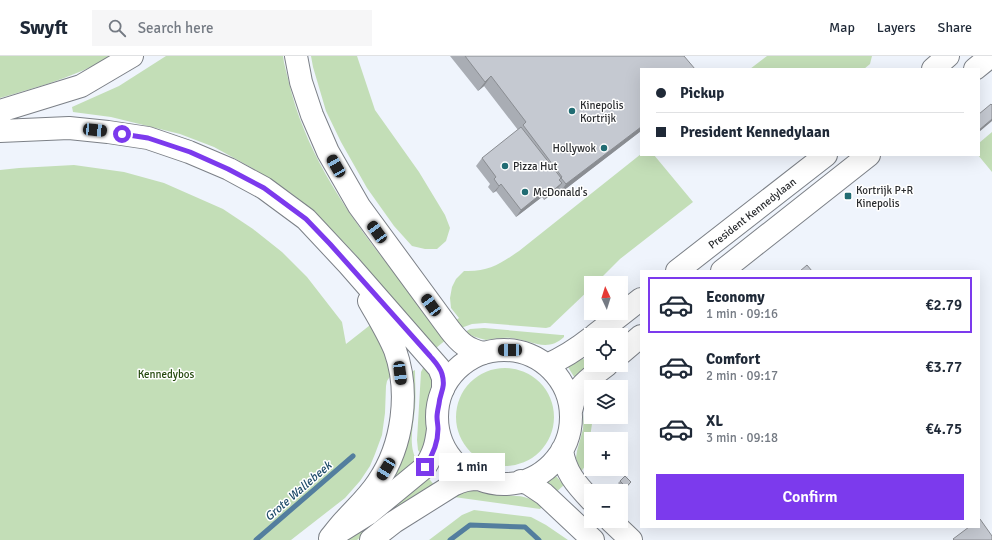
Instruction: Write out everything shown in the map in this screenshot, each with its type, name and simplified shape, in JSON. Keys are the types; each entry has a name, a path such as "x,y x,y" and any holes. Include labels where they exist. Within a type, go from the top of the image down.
{"main road":[{"path":"0,112 81,86 132,56"},
{"path":"296,56 301,82 312,115 328,152 359,206 450,330 467,347 484,353"},
{"path":"934,68 948,56"},
{"path":"976,68 991,56"},
{"path":"0,131 69,128 148,138 190,152 228,169 264,188 306,219 349,265 439,368 443,378 444,388"},
{"name":"President Kennedylaan","path":"678,270 825,156"},
{"path":"723,270 868,156"},
{"path":"329,539 378,483 386,469 400,431 403,401 400,373 395,351 388,335 349,265"},
{"path":"604,328 640,300"},
{"path":"628,347 640,337"},
{"path":"547,365 560,360 584,343"},
{"path":"329,539 368,514 425,467 435,449 438,429 437,415 439,401 444,388 450,377 471,359 484,353 497,350 523,352 547,365 556,374 564,386 569,398 571,425 568,438 562,450 545,470 533,477 507,483 480,479 462,480 394,522 371,540"},
{"path":"571,411 574,400 580,388 598,372"},
{"path":"438,429 445,448 457,464 468,473 480,479"},
{"path":"562,450 563,459 570,475 584,492"},
{"path":"521,481 529,484 544,494 593,540"},
{"path":"618,528 631,540"}],"green space":[{"path":"0,56 110,56 70,76 0,98"},
{"path":"166,56 283,56 289,83 300,119 315,154 333,187 376,250 447,339 436,348 356,255 315,212 291,193 254,169 214,147 180,134 111,117 73,112 72,107 119,86"},
{"path":"311,56 357,56 375,110 419,172 445,215 450,228 446,241 437,249 425,249 412,246 394,226 367,188 341,142 326,111"},
{"path":"767,56 872,56 870,64 865,68 751,68"},
{"path":"992,132 992,172 979,156 980,142"},
{"path":"640,155 640,156 655,156 693,202 620,259 603,276 584,276 584,295 550,327 546,328 485,323 472,324 461,328 455,321 459,318 451,308 450,298 452,287 456,279 464,271 487,269 512,256"},
{"name":"Kennedybos","path":"74,165 124,172 164,183 223,209 253,229 282,252 307,277 342,322 346,344 374,322 380,331 391,375 386,386 385,413 382,435 370,466 360,481 345,498 291,540 0,540 0,170"},
{"path":"484,328 564,335 564,337 558,342 545,345 511,338 486,340 465,332 470,329"},
{"path":"582,357 584,360 584,372 588,372 576,380 568,367"},
{"path":"424,366 431,379 431,387 427,410 429,442 424,459 418,450 417,440 421,372"},
{"path":"505,368 515,369 532,376 546,390 553,407 553,427 546,444 532,458 515,465 505,466 495,465 478,458 464,444 457,427 456,417 457,407 464,390 478,376 495,369"},
{"path":"415,370 415,403 412,444 415,458 419,465 371,500 406,375"},
{"path":"584,413 584,424 592,424 591,432 584,432 584,468 581,472 576,458 583,429"},
{"path":"426,475 435,486 382,520 357,540 340,540"},
{"path":"556,476 564,485 553,495 542,485"},
{"path":"474,490 487,494 523,497 542,507 540,509 454,497 461,492"},
{"path":"474,510 531,517 568,540 429,540 462,515"}],"building":[{"name":"Kinepolis Kortrijk","path":"465,56 684,56 694,68 640,68 640,128 566,184 523,125 526,122 491,76 485,82"},
{"path":"991,104 992,105 992,119 980,129 980,113"},
{"path":"521,127 561,178 559,180 562,183 550,193 547,189 521,210 501,184 499,186 494,179 496,177 482,158"},
{"path":"807,265 811,270 801,270"},
{"path":"625,476 631,482 628,485 623,484 620,481"},
{"path":"980,519 992,536 992,540 953,539 968,528 980,528"}],"waterway":[{"name":"Grote Wallebeek","path":"256,540 353,456"},
{"path":"450,540 470,525 525,527 539,540"}],"place":[{"name":"Kinepolis Kortrijk","path":"572,111"},
{"name":"Hollywok","path":"604,148"},
{"name":"Pizza Hut","path":"505,166"},
{"name":"McDonald's","path":"525,192"},
{"name":"Kortrijk P+R Kinepolis","path":"848,196"}],"route":[{"path":"122,134 148,138 190,152 228,169 264,188 306,219 330,244 430,356 442,373 444,388 439,401 437,415 437,439 435,449 425,467"}]}
